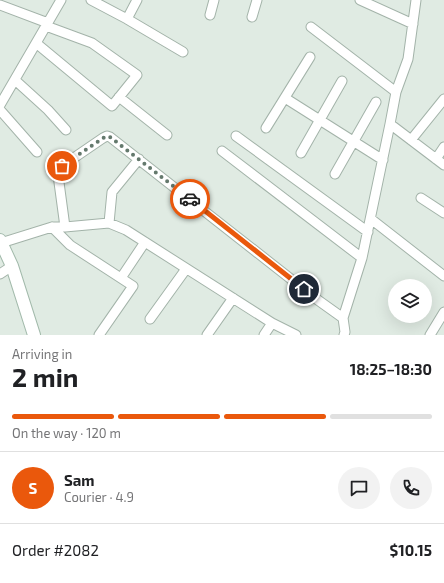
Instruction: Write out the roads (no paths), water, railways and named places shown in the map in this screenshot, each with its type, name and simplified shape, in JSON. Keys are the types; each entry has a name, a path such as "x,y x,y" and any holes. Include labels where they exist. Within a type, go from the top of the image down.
{"main road":[{"path":"1,241 12,266 34,335"}],"street":[{"path":"0,106 61,0"},
{"path":"91,0 183,52"},
{"path":"127,19 137,0"},
{"path":"210,15 214,0"},
{"path":"252,17 257,0"},
{"path":"360,0 413,24"},
{"path":"347,334 343,318 362,258 396,92 408,59 416,0"},
{"path":"0,5 92,43 137,75 112,106 36,43"},
{"path":"311,27 396,92"},
{"path":"266,128 310,57"},
{"path":"15,80 48,110 66,130"},
{"path":"301,153 342,81"},
{"path":"119,98 166,135"},
{"path":"285,98 383,160"},
{"path":"411,140 444,99"},
{"path":"335,174 376,102"},
{"path":"0,110 37,152"},
{"path":"390,124 444,165"},
{"path":"65,227 58,175 59,170 62,166 107,136 139,159 343,318"},
{"path":"236,136 368,232"},
{"path":"436,159 444,147"},
{"path":"222,150 362,258"},
{"path":"109,223 112,192 139,159"},
{"path":"421,198 444,213"},
{"path":"371,219 444,276"},
{"path":"1,241 52,227 109,223 126,230 272,323 296,335"},
{"path":"52,227 70,245 133,286 99,335"},
{"path":"121,278 145,242"},
{"path":"0,274 12,266"},
{"path":"150,319 186,269"},
{"path":"207,335 233,298"},
{"path":"430,335 444,312"},
{"path":"264,335 272,323"}]}
